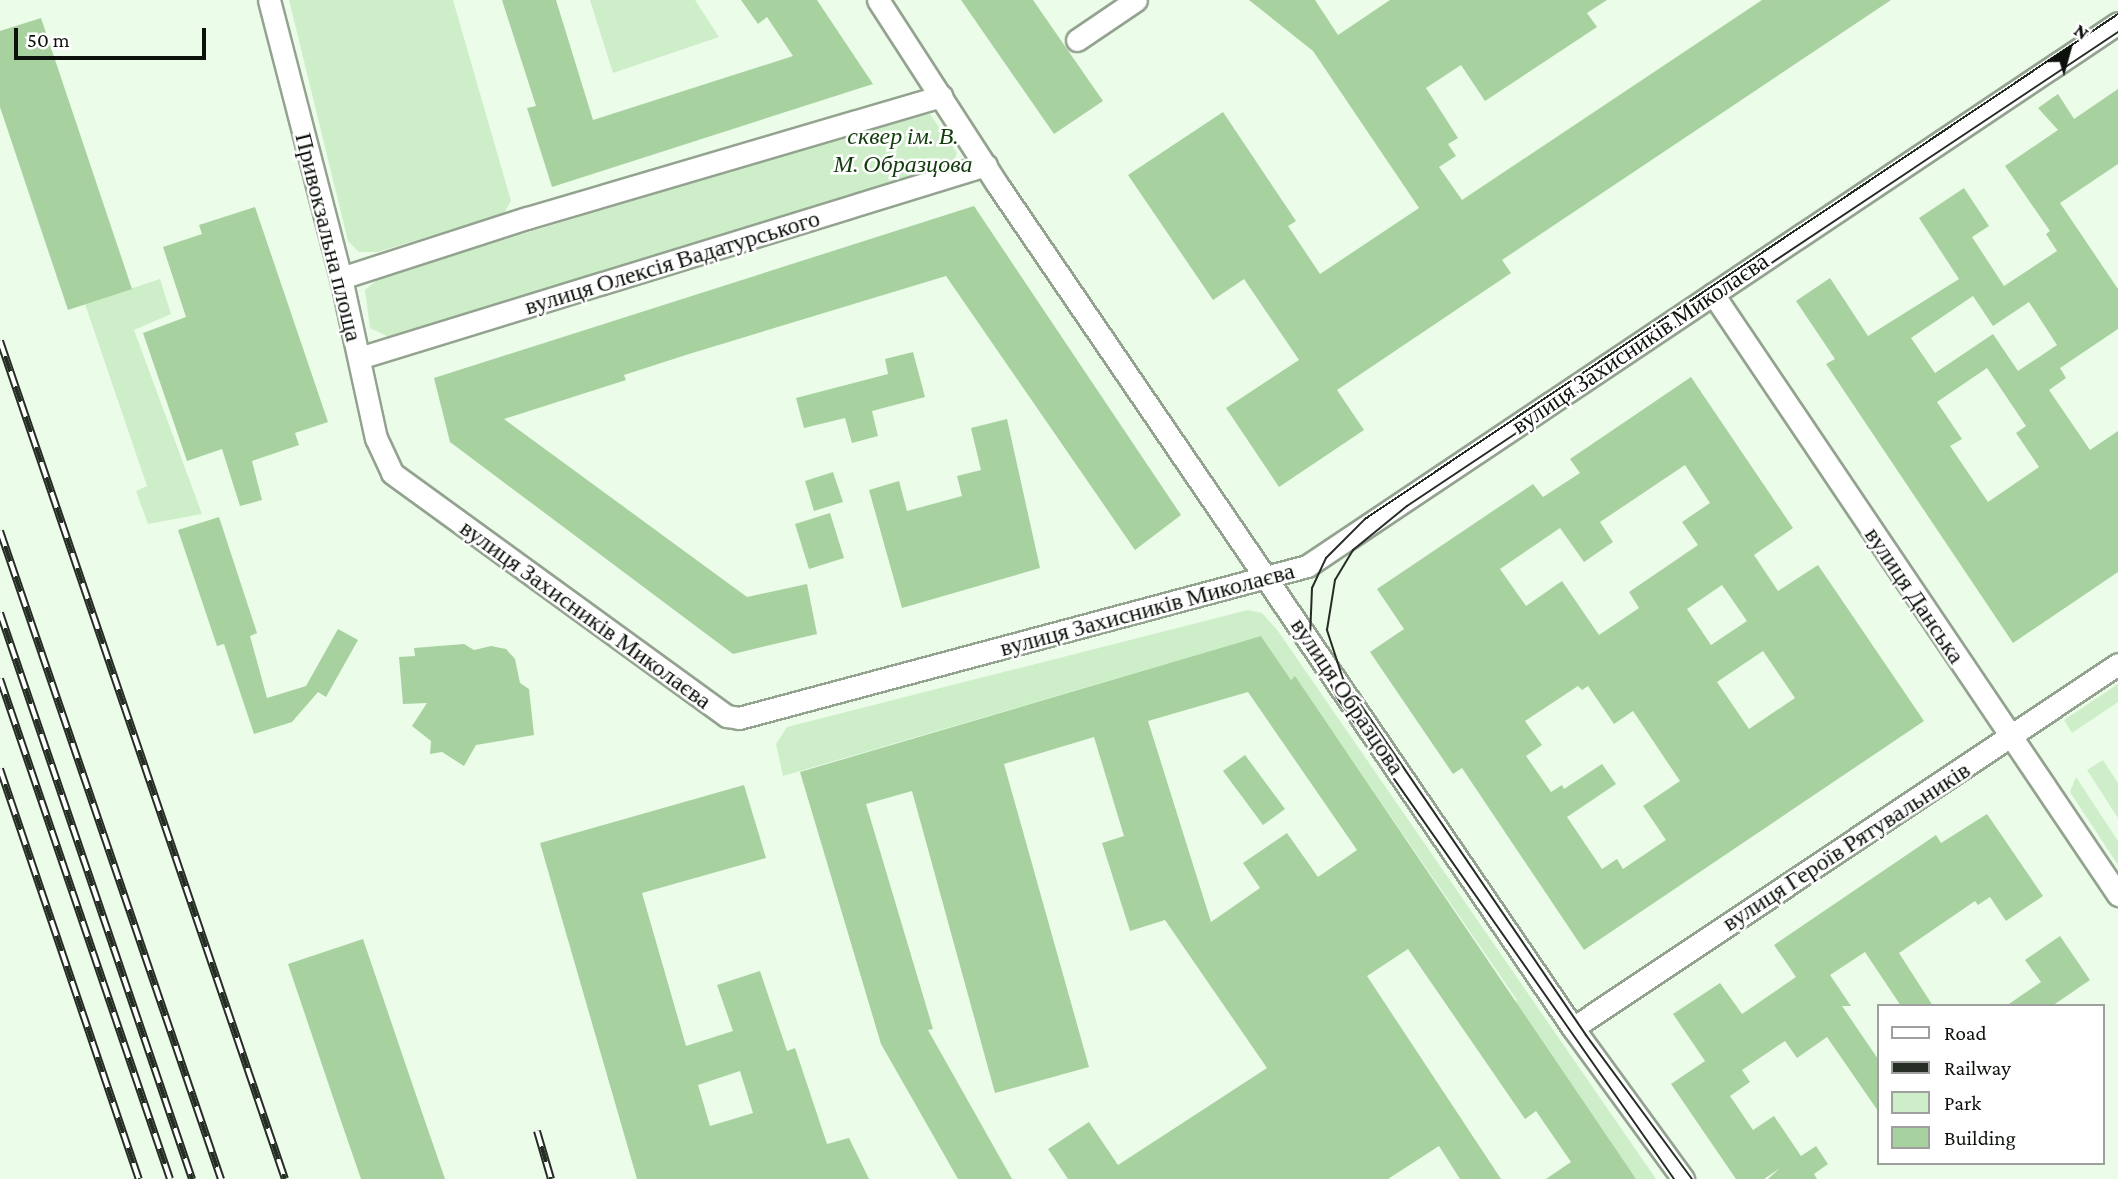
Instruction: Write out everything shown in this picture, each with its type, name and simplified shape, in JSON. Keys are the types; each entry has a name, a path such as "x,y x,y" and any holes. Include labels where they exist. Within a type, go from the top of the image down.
{"street":[{"name":"Привокзальна площа","path":"269,0 341,278 376,438 392,473"},
{"name":"вулиця Образцова","path":"878,0 986,165 1573,1028 1683,1179"},
{"path":"1077,40 1136,0"},
{"name":"вулиця Захисників Миколаєва","path":"392,473 727,716 739,718 1307,566 2118,23"},
{"path":"341,278 527,218 941,96"},
{"name":"вулиця Олексія Вадатурського","path":"359,358 986,165"},
{"name":"вулиця Данська","path":"1713,295 2118,895"},
{"name":"вулиця Героїв Рятувальників","path":"1573,1028 2118,664"}],"green space":[{"path":"289,0 453,0 511,201 504,213 378,252 359,252 348,241"},
{"path":"590,0 695,0 719,37 613,73"},
{"name":"сквер ім. В. М. Образцова","path":"930,114 957,153 954,162 939,171 401,334 389,337 370,328 365,290 381,277 903,119"},
{"path":"160,279 171,314 134,330 202,514 148,524 136,491 147,486 85,304"},
{"path":"1248,610 1262,613 1278,631 1656,1179 1636,1179 1510,1005 1517,1000 1295,677 1291,680 1261,636 783,776 776,744 787,727"},
{"path":"2118,684 2118,702 2072,733 2064,720"},
{"path":"2103,760 2118,783 2118,818 2087,770"},
{"path":"2076,777 2118,841 2118,865 2070,792"}],"building":[{"path":"502,0 556,0 593,120 793,56 767,17 758,24 741,0 817,0 873,84 552,187 527,108 536,106"},
{"path":"961,0 1033,0 1103,101 1054,134"},
{"path":"1249,0 1315,0 1338,35 1390,0 1607,0 1587,13 1597,27 1485,101 1461,65 1426,88 1458,138 1448,144 1456,156 1439,167 1462,200 1762,0 1891,0 1502,260 1511,273 1337,390 1364,430 1279,487 1226,408 1299,360 1244,279 1213,300 1128,175 1223,112 1296,221 1288,226 1320,274 1419,208 1313,51"},
{"path":"41,18 132,289 68,310 0,107 0,31"},
{"path":"2118,89 2118,164 2060,203 2118,289 2118,329 2060,368 2066,378 2049,390 2090,450 2118,431 2118,572 2013,643 1826,364 1835,359 1796,301 1830,278 1868,336 1959,279 1919,218 1964,188 1989,226 1972,237 2004,286 2057,251 2046,234 2050,231 2005,166 2058,130 2038,108 2058,94 2074,119","holes":["1973,296 1993,326 2029,302 2057,345 2018,371 1993,334 1935,373 1911,338","1987,368 2026,426 2016,433 2039,467 1988,502 1950,446 1962,439 1937,402"]},
{"path":"974,206 1181,515 1135,550 946,276 624,375 626,380 504,419 747,597 807,584 817,634 733,654 450,442 434,378"},
{"path":"255,207 328,422 295,433 299,445 252,461 262,500 240,506 222,449 187,461 143,333 186,317 163,247 202,234 199,225"},
{"path":"913,352 925,397 872,411 878,436 852,443 845,418 804,428 796,398 888,374 885,359"},
{"path":"1691,377 1793,528 1754,555 1778,591 1818,565 1924,721 1584,950 1462,768 1453,774 1370,652 1404,629 1377,589 1533,484 1543,497 1580,473 1570,459","holes":["1685,465 1710,503 1682,522 1698,545 1629,592 1639,608 1599,635 1562,581 1526,606 1500,569 1560,528 1584,562 1613,542 1600,522","1722,585 1747,621 1711,645 1687,609","1763,651 1795,698 1749,729 1717,682","1578,686 1582,690 1588,686 1614,724 1633,711 1680,781 1643,806 1666,840 1623,869 1617,859 1602,869 1567,817 1616,784 1602,764 1564,789 1562,785 1551,792 1526,756 1542,745 1525,721"]},
{"path":"1007,419 1040,568 902,608 869,490 899,481 907,511 962,496 957,476 981,470 971,428"},
{"path":"833,472 843,502 814,511 805,481"},
{"path":"830,513 844,558 809,569 795,524"},
{"path":"219,517 257,633 250,636 267,698 306,686 338,629 358,640 326,697 318,692 292,722 254,734 224,644 217,646 178,530"},
{"path":"1261,636 1291,680 1295,676 1636,1179 1546,1179 1571,1162 1536,1111 1525,1119 1408,949 1367,976 1501,1179 1460,1179 1439,1146 1388,1179 1068,1179 1048,1149 1089,1122 1118,1165 1267,1068 1165,920 1130,931 1102,843 1124,836 1094,737 1004,764 1089,1067 995,1093 912,791 866,804 933,1029 928,1030 1012,1179 958,1179 881,1044 800,772","holes":["1248,692 1357,850 1318,877 1287,833 1243,863 1260,888 1211,922 1148,721"]},
{"path":"464,644 474,650 491,646 506,649 515,659 520,683 529,689 534,735 476,745 464,766 442,752 430,754 431,741 412,726 427,703 403,704 399,657 415,656 414,648"},
{"path":"1245,755 1285,809 1263,825 1223,771"},
{"path":"744,785 766,858 642,893 686,1046 733,1031 717,985 760,971 787,1051 795,1048 827,1144 849,1138 869,1179 637,1179 540,843","holes":["740,1071 753,1113 710,1126 698,1085"]},
{"path":"1987,814 2043,896 2006,921 1990,897 1978,905 1975,901 1899,953 1932,1004 1900,1004 1865,952 1830,975 1851,1006 1842,1006 1876,1056 1876,1108 1827,1037 1797,1058 1785,1041 1742,1070 1750,1082 1730,1096 1753,1130 1774,1116 1801,1156 1816,1146 1828,1164 1814,1174 1817,1179 1768,1179 1780,1168 1764,1179 1736,1179 1671,1084 1705,1061 1673,1014 1720,983 1742,1014 1796,977 1774,945 1936,835 1941,843"},
{"path":"2060,936 2090,980 2055,1004 2009,1004 2041,982 2025,960"},
{"path":"363,939 445,1179 361,1179 341,1121 288,964"}],"tram line":[{"path":"1674,1179 1336,696 1310,638 1312,588 1326,558 1365,519 2118,14"},
{"path":"1692,1179 1586,1035 1343,679 1327,630 1335,580 1353,550 1407,506 2118,32"}],"railway":[{"path":"0,341 285,1179"},
{"path":"0,531 221,1179"},
{"path":"0,613 192,1179"},
{"path":"0,679 170,1179"},
{"path":"0,769 139,1179"},
{"path":"537,1131 551,1179"}]}
